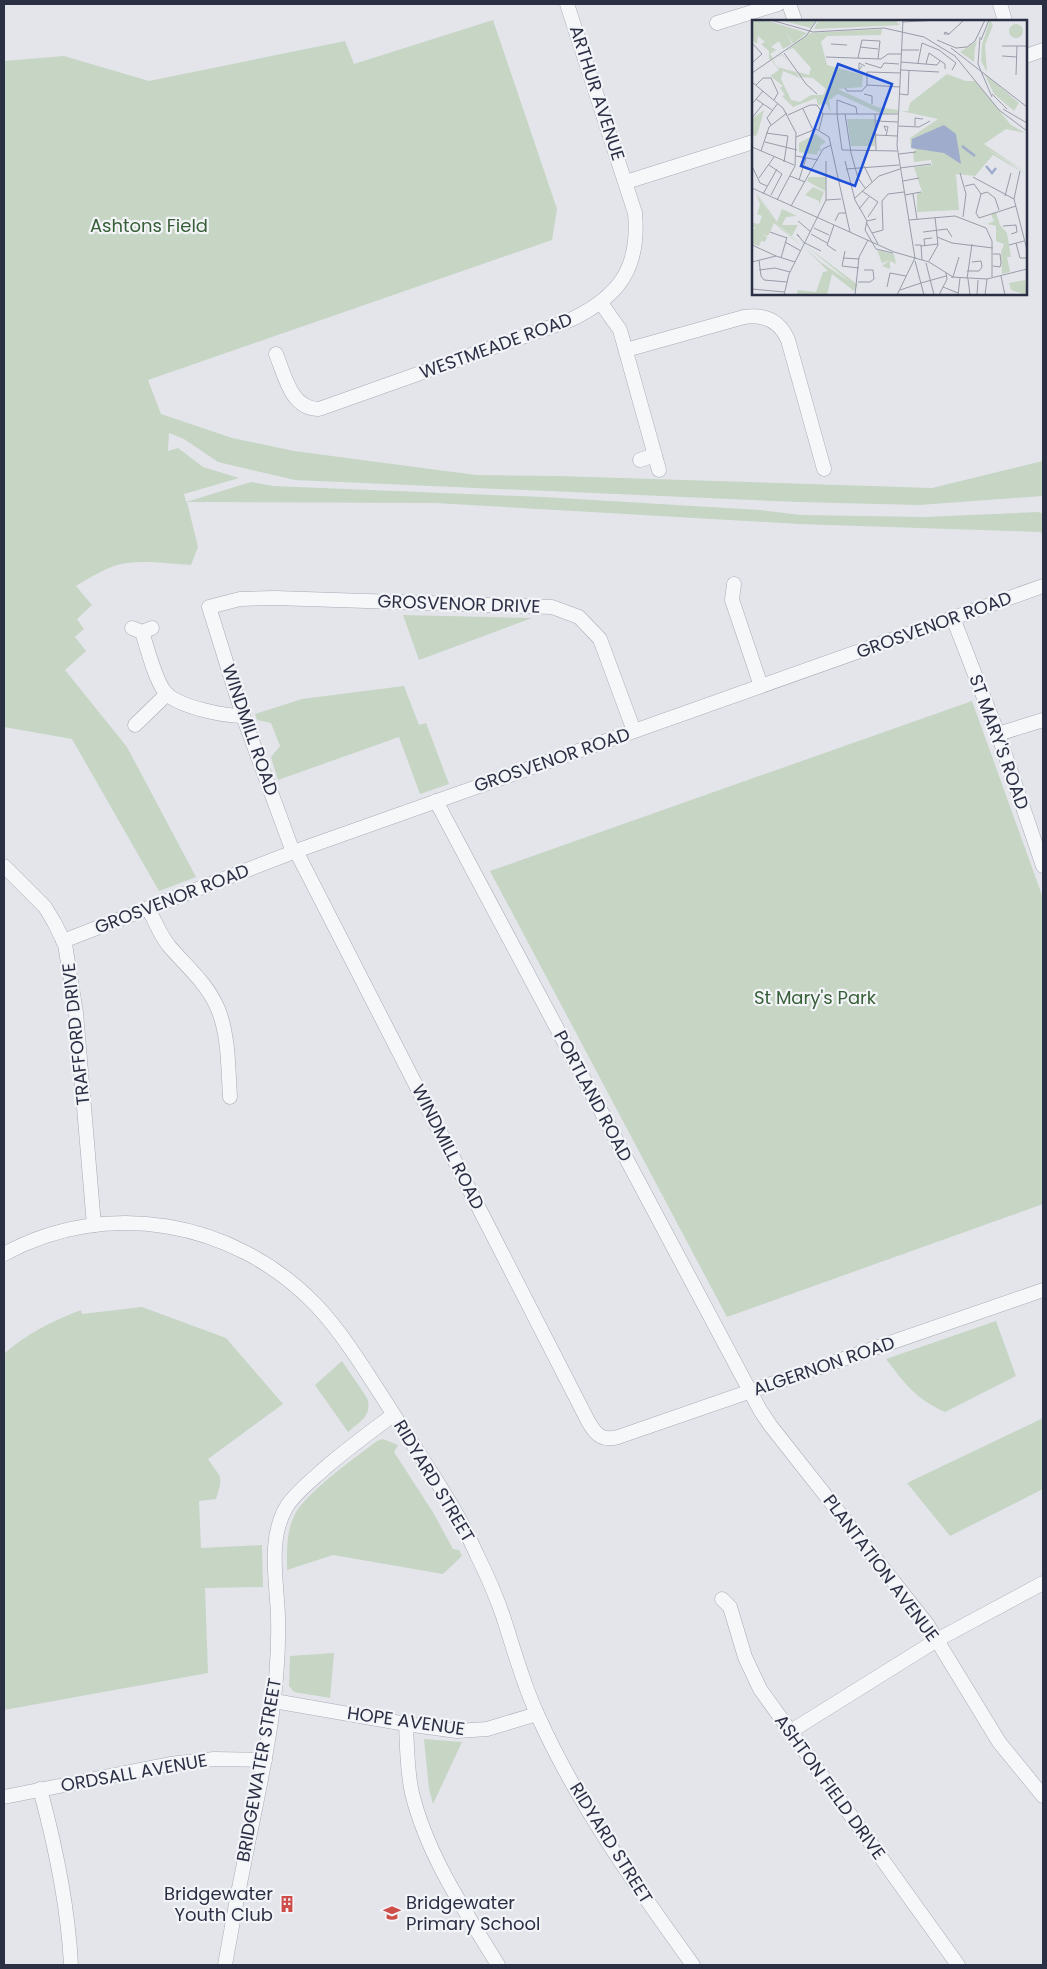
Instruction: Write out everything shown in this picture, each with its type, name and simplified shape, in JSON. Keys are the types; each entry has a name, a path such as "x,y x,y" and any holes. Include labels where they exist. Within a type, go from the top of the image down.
{"street":[{"name":"ARTHUR AVENUE","path":"567,4 626,182"},
{"path":"717,23 778,4"},
{"path":"789,4 795,20"},
{"path":"1000,4 1005,20"},
{"path":"1027,56 1043,50"},
{"path":"626,182 752,142"},
{"name":"WESTMEADE ROAD","path":"276,354 276,372 295,398 302,405 311,409 319,409 570,320 601,303 624,278 631,265 637,232 635,213 626,182"},
{"path":"601,303 620,330 659,470"},
{"path":"626,350 744,317 756,315 778,324 788,340 814,457 824,469"},
{"path":"640,460 655,455"},
{"path":"734,584 732,600 761,686"},
{"name":"GROSVENOR ROAD","path":"63,941 295,851 1043,586"},
{"name":"GROSVENOR DRIVE","path":"209,608 240,599 275,598 552,607 566,611 579,617 600,638 634,731"},
{"name":"WINDMILL ROAD","path":"209,608 243,716 295,851 589,1423 598,1435 605,1439"},
{"name":"ST MARY'S ROAD","path":"953,618 998,734 1043,866"},
{"path":"142,630 160,682 167,694 174,699 213,713 227,716 243,716"},
{"path":"135,725 167,694"},
{"path":"998,734 1043,720"},
{"name":"PORTLAND ROAD","path":"436,800 751,1391"},
{"name":"TRAFFORD DRIVE","path":"4,866 45,907 63,941 68,959 76,1013 94,1225"},
{"path":"148,908 168,944 198,976 218,1009 223,1025 230,1097"},
{"path":"228,1067 242,1066"},
{"name":"RIDYARD STREET","path":"4,1254 62,1231 94,1225 126,1222 174,1228 214,1238 243,1251 273,1270 314,1304 331,1323 456,1512 476,1553 502,1615 537,1714 550,1743 605,1838 693,1965"},
{"name":"ALGERNON ROAD","path":"605,1439 618,1437 1043,1290"},
{"name":"PLANTATION AVENUE","path":"751,1391 770,1424 927,1624 999,1742 1043,1796"},
{"name":"BRIDGEWATER STREET","path":"224,1965 265,1760 274,1701 278,1654 278,1618 274,1556 281,1521 287,1506 310,1480 393,1415"},
{"path":"791,1731 937,1640 1043,1582"},
{"name":"ASHTON FIELD DRIVE","path":"722,1599 730,1607 752,1674 760,1689 958,1965"},
{"name":"HOPE AVENUE","path":"274,1701 446,1730 470,1730 504,1725 537,1714"},
{"path":"406,1724 412,1790 422,1824 454,1892 498,1965"},
{"name":"ORDSALL AVENUE","path":"4,1797 186,1761 214,1759 265,1760"},
{"path":"40,1790 62,1877 69,1928 71,1965"}],"green space":[{"name":"Ashtons Field","path":"493,20 557,209 552,240 148,380 161,414 232,438 294,451 476,475 932,488 1043,461 1043,496 919,505 798,502 295,480 218,462 184,439 169,433 168,451 178,448 203,467 239,478 184,494 186,502 251,482 273,486 543,497 760,510 801,515 924,517 1039,512 1043,514 1043,538 1041,532 799,524 435,503 187,502 198,547 191,565 144,562 125,563 106,569 76,586 92,605 77,619 84,629 75,637 86,651 65,670 127,747 196,877 159,891 72,739 4,727 4,61 64,56 149,81 345,41 354,64"},
{"path":"403,615 532,618 419,660"},
{"path":"404,686 419,725 426,723 449,784 420,794 399,737 278,780 271,757 280,746 271,723 257,720 255,714 302,699"},
{"name":"St Mary's Park","path":"972,701 1043,898 1043,1204 727,1317 490,871"},
{"path":"142,1307 226,1338 283,1404 208,1459 220,1477 220,1485 216,1499 199,1501 201,1548 262,1545 263,1587 205,1588 208,1673 4,1710 4,1354 21,1340 40,1329 81,1310 82,1314"},
{"path":"996,1321 1016,1376 945,1412 918,1396 886,1359"},
{"path":"342,1361 367,1398 368,1404 367,1414 348,1432 315,1385"},
{"path":"1043,1418 1043,1489 950,1536 907,1483"},
{"path":"383,1439 398,1445 394,1452 434,1514 453,1549 459,1550 462,1556 443,1574 333,1555 287,1570 290,1529 294,1516 300,1507 331,1476 377,1441"},
{"path":"334,1653 330,1698 294,1692 289,1686 290,1656"},
{"path":"424,1739 462,1742 433,1804 429,1789"}],"place":[{"name":"Bridgewater Youth Club","path":"287,1904"},
{"name":"Bridgewater Primary School","path":"392,1913"}]}
